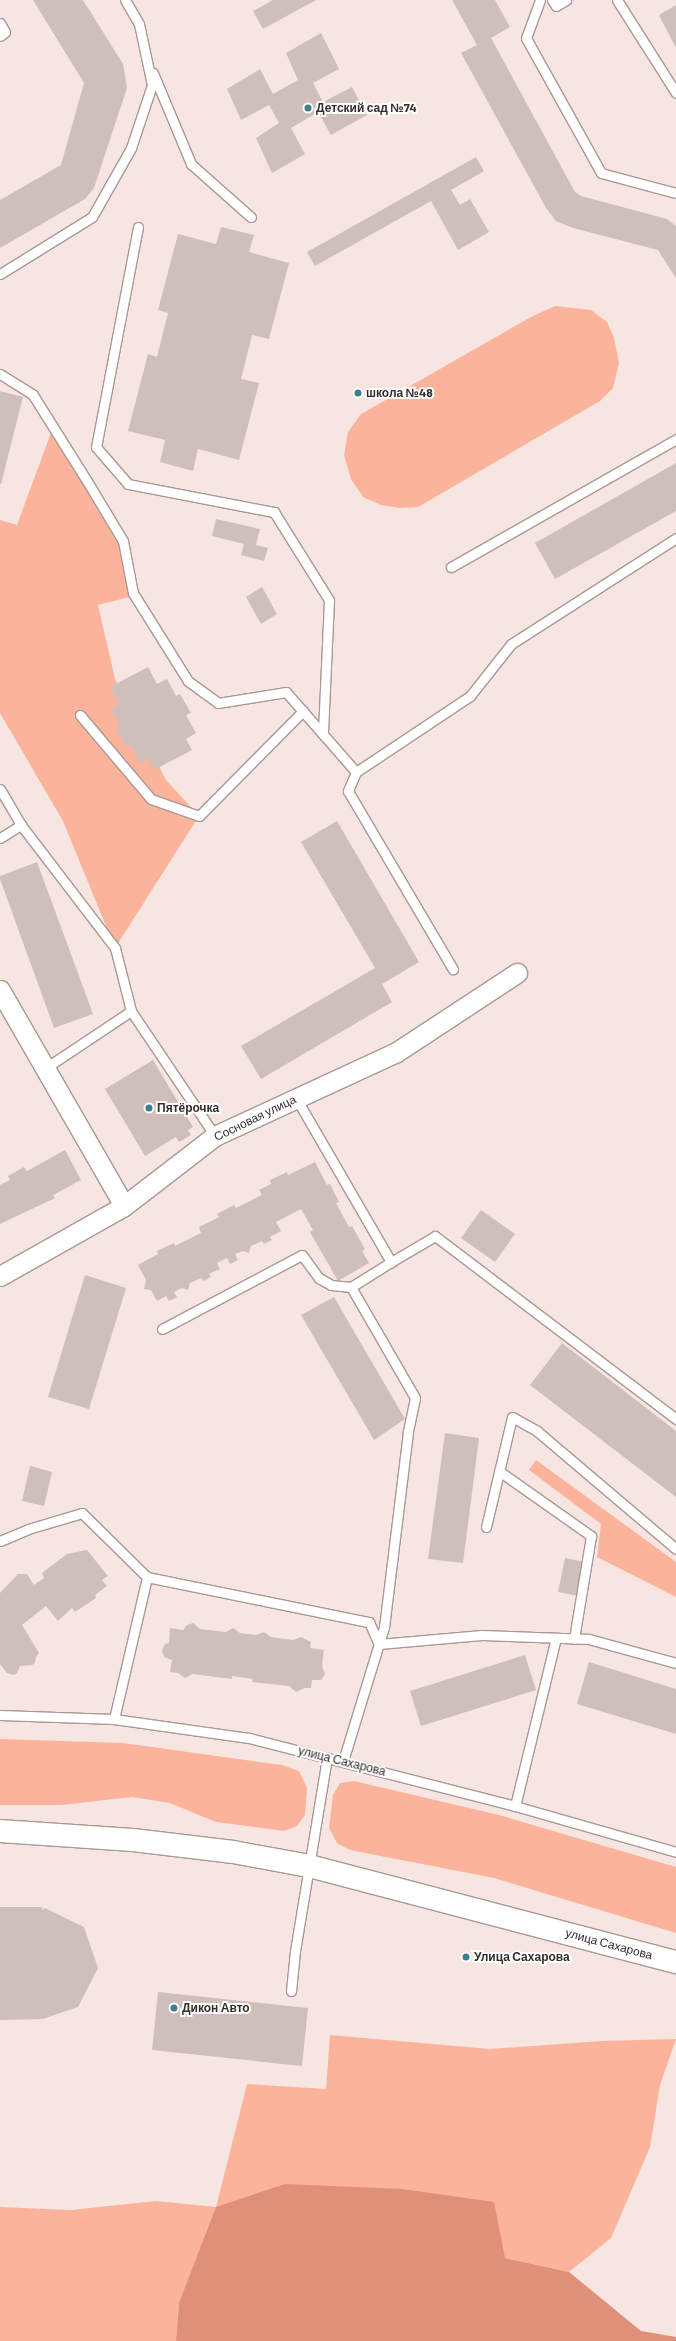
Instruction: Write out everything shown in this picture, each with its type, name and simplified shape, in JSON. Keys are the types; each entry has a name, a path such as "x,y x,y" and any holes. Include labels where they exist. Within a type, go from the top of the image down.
{"street":[{"name":"Сосновая улица","path":"0,1276 124,1206 215,1136 395,1053 517,973"},
{"path":"0,990 124,1206"},
{"name":"улица Сахарова","path":"0,1831 133,1840 233,1852 309,1866 676,1962"}],"lane":[{"path":"0,274 92,217 131,148 152,86 139,24 125,0"},
{"path":"540,0 526,38 601,173 676,193"},
{"path":"552,0 556,6 566,0"},
{"path":"617,0 676,93"},
{"path":"0,23 5,32 0,36"},
{"path":"145,51 191,164 251,217"},
{"path":"138,228 96,447 128,484 274,512 329,600 323,734"},
{"path":"0,374 33,395 90,486 123,541 133,594 188,681 218,703 286,692 356,772"},
{"path":"451,567 676,439"},
{"path":"452,969 348,791 356,772 470,696 511,644 676,538"},
{"path":"80,715 151,799 199,816 303,711"},
{"path":"0,789 21,825 115,948 131,1011 215,1136"},
{"path":"0,838 21,825"},
{"path":"44,1069 131,1011"},
{"path":"296,1098 391,1262"},
{"path":"162,1329 302,1255 318,1278 331,1285 351,1287 435,1236 676,1419"},
{"path":"343,1761 384,1627 408,1432 415,1398 351,1287"},
{"path":"486,1527 512,1417 537,1432 676,1549"},
{"path":"499,1471 591,1536 574,1639"},
{"path":"0,1541 28,1529 82,1513 147,1577 369,1622 378,1644"},
{"path":"114,1719 147,1577"},
{"path":"378,1644 482,1635 589,1639 676,1663"},
{"path":"515,1806 556,1638"},
{"name":"улица Сахарова","path":"0,1715 114,1719 249,1738 515,1806 676,1852"},
{"path":"291,1991 295,1952 327,1758"}],"shaded area":[{"path":"555,306 591,310 607,322 614,338 619,363 613,388 600,401 418,507 400,508 381,505 363,497 351,479 344,455 348,432 361,414 531,317"},
{"path":"52,430 123,541 133,596 98,605 115,679 166,780 199,816 115,948 63,821 0,713 0,520 17,525"},
{"path":"536,1460 676,1562 676,1597 597,1557 601,1524 529,1470"},
{"path":"0,1739 123,1743 282,1765 299,1771 307,1788 305,1815 297,1826 284,1831 216,1822 170,1803 132,1797 61,1805 0,1805"},
{"path":"354,1781 499,1815 676,1867 676,1933 494,1878 350,1850 337,1843 329,1828 333,1795 340,1783"},
{"path":"330,2035 490,2049 602,2041 676,2039 660,2085 650,2147 611,2238 569,2272 505,2258 179,2303 176,2341 0,2341 0,2207 71,2210 156,2201 216,2207 247,2084 326,2089"},
{"path":"285,2184 402,2189 494,2202 505,2258 569,2272 641,2331 676,2337 676,2341 176,2341 179,2303 216,2207"}],"building":[{"path":"33,0 83,0 123,64 127,88 94,188 85,199 0,248 0,200 61,165 84,83"},
{"path":"273,0 316,0 263,29 253,11"},
{"path":"452,0 495,0 510,27 491,38 575,192 581,196 667,219 676,226 676,278 658,250 573,228 556,221 546,208 461,53 477,45"},
{"path":"676,5 676,48 659,15"},
{"path":"321,33 339,69 313,83 323,102 352,87 367,115 331,135 318,112 291,128 305,154 272,173 256,138 279,123 269,105 241,120 227,89 260,69 273,94 298,80 286,53"},
{"path":"476,157 484,171 451,190 460,205 470,199 489,232 458,250 431,201 315,266 307,252"},
{"path":"221,227 254,235 249,252 289,263 269,339 252,335 241,379 259,383 239,460 198,449 193,471 160,462 165,440 128,431 148,354 157,357 168,313 158,310 178,234 216,244"},
{"path":"0,391 23,397 1,484 0,484"},
{"path":"676,463 676,511 555,579 535,543"},
{"path":"216,519 260,529 256,545 268,548 264,561 241,555 244,544 212,536"},
{"path":"262,587 277,614 261,624 246,597"},
{"path":"148,667 157,684 167,679 176,696 180,694 191,713 186,715 196,733 186,739 192,750 154,770 148,759 140,763 130,745 126,747 116,728 120,726 111,708 119,704 110,687"},
{"path":"337,821 419,962 382,984 392,1002 261,1079 241,1046 375,968 301,842"},
{"path":"37,862 93,1014 54,1028 0,879 0,876"},
{"name":"Пятёрочка","path":"153,1060 193,1127 188,1130 191,1135 179,1142 176,1137 145,1156 105,1089"},
{"path":"65,1150 81,1180 53,1195 55,1198 0,1224 0,1185 10,1180 8,1176 24,1167 27,1171"},
{"path":"315,1162 327,1185 330,1184 339,1202 336,1203 349,1227 352,1226 365,1249 362,1251 369,1263 338,1281 310,1232 313,1230 301,1209 276,1222 281,1231 270,1237 272,1240 264,1244 262,1241 251,1246 249,1253 243,1251 235,1254 238,1260 230,1264 227,1258 217,1263 220,1269 209,1274 211,1277 203,1281 201,1278 190,1283 188,1290 182,1288 174,1292 177,1297 169,1301 166,1296 157,1301 151,1290 144,1289 146,1280 138,1265 158,1254 157,1251 174,1243 175,1246 201,1233 199,1227 219,1217 217,1214 234,1205 236,1208 262,1195 259,1190 271,1184 270,1180 287,1172 288,1175"},
{"path":"481,1210 515,1234 495,1262 461,1238"},
{"path":"85,1275 126,1288 89,1409 48,1397"},
{"path":"334,1297 405,1419 374,1440 301,1315"},
{"path":"562,1343 676,1431 676,1497 530,1385"},
{"path":"445,1433 479,1438 463,1563 428,1559"},
{"path":"30,1466 52,1472 44,1506 22,1501"},
{"path":"87,1550 108,1576 102,1580 107,1586 95,1595 96,1598 75,1612 72,1608 58,1621 46,1606 22,1625 39,1653 36,1657 35,1663 32,1665 20,1666 17,1673 14,1675 7,1673 0,1664 0,1593 18,1574 27,1574 34,1585 44,1578 42,1573 67,1554"},
{"path":"565,1558 585,1562 578,1596 558,1592"},
{"path":"193,1623 200,1629 226,1632 233,1628 240,1633 256,1635 264,1632 271,1637 293,1640 301,1637 311,1642 310,1648 324,1650 322,1666 325,1674 321,1680 312,1680 311,1688 305,1688 296,1692 289,1686 252,1682 253,1679 232,1676 232,1679 192,1674 185,1678 178,1673 170,1672 172,1660 164,1657 162,1650 165,1644 169,1643 170,1628 183,1630 187,1625"},
{"path":"525,1655 536,1690 421,1726 410,1691"},
{"path":"589,1662 676,1689 676,1734 577,1704"},
{"path":"0,1907 42,1907 42,1910 45,1908 84,1927 98,1968 78,2007 43,2019 0,2020"},
{"path":"158,1992 308,2008 302,2066 152,2050"}],"place":[{"name":"Детский сад №74","path":"308,108"},
{"name":"школа №48","path":"358,393"},
{"name":"Пятёрочка","path":"149,1108"},
{"name":"Улица Сахарова","path":"466,1957"},
{"name":"Дикон Авто","path":"174,2008"}]}
